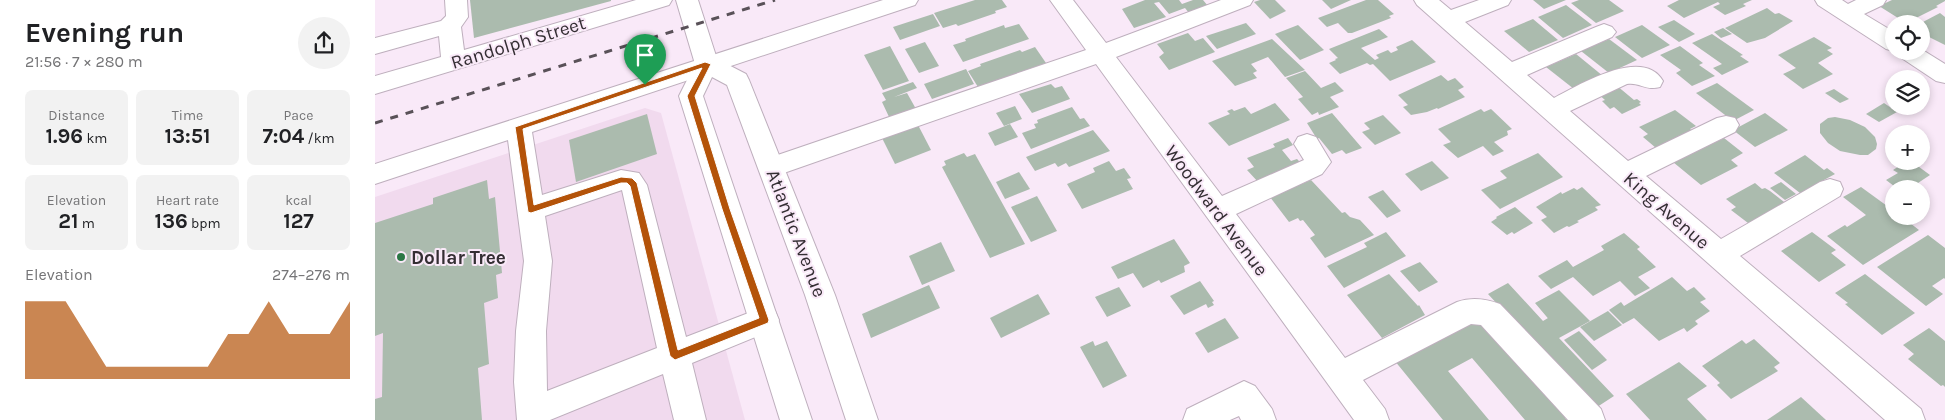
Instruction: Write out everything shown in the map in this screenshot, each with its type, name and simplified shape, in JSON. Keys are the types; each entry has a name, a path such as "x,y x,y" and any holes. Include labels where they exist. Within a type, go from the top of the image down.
{"street":[{"path":"375,46 449,26 457,17 456,0"},
{"name":"Randolph Street","path":"375,85 661,0"},
{"path":"375,174 907,0"},
{"name":"Woodward Avenue","path":"1061,0 1373,420"},
{"path":"772,167 1101,54 1242,0"},
{"name":"King Avenue","path":"1425,0 1909,420"},
{"path":"1448,20 1499,0"},
{"path":"1826,0 1885,37"},
{"path":"1847,13 1875,0"},
{"path":"688,1 707,64 691,96 726,209 765,320 796,420"},
{"path":"449,26 454,62"},
{"path":"1509,73 1604,32"},
{"path":"1922,60 1945,75"},
{"name":"Atlantic Avenue","path":"707,64 737,80 821,295 862,420"},
{"path":"1552,110 1629,75 1651,81"},
{"path":"1626,174 1726,125"},
{"path":"519,127 538,261 531,331 532,416 765,320"},
{"path":"1217,212 1313,167 1318,162 1317,158 1307,144"},
{"path":"531,210 621,180 629,180 634,185 690,420"},
{"path":"1719,255 1830,189"},
{"path":"1340,376 1468,311 1489,313 1589,420"},
{"path":"1199,420 1245,396 1260,420"}],"shaded area":[{"path":"645,108 661,113 745,420 375,420 375,197"}],"building":[{"path":"470,0 611,0 611,1 474,38"},
{"path":"975,0 1002,0 1007,7 995,11 996,13 958,26 956,24 943,28 934,13"},
{"path":"1145,0 1179,0 1182,4 1193,0 1203,0 1208,6 1189,13 1185,8 1169,14 1159,2 1154,3 1166,17 1134,28 1122,9"},
{"path":"1275,0 1286,11 1270,19 1254,2"},
{"path":"1322,0 1351,0 1331,9"},
{"path":"1366,0 1378,0 1394,14 1389,16 1391,18 1352,33 1348,33 1338,23 1327,27 1318,18"},
{"path":"1533,0 1566,0 1544,9"},
{"path":"1579,0 1609,0 1624,11 1596,23 1571,3"},
{"path":"1679,0 1752,0 1743,4 1746,6 1725,15 1713,7 1720,4 1718,2 1684,18 1667,6"},
{"path":"1892,0 1945,0 1936,6 1938,7 1922,15 1893,15 1879,6"},
{"path":"1566,5 1592,25 1563,38 1538,17"},
{"path":"1767,8 1775,14 1779,13 1793,21 1765,38 1747,43 1725,28"},
{"path":"1940,13 1945,17 1945,45 1930,38 1930,18"},
{"path":"933,14 940,26 900,40 893,27"},
{"path":"1533,19 1558,40 1529,52 1504,31"},
{"path":"1674,20 1695,34 1679,42 1658,27"},
{"path":"1246,23 1256,34 1217,49 1206,36"},
{"path":"1019,24 1029,39 963,62 953,45 1004,25 1005,28"},
{"path":"1298,25 1324,50 1300,60 1275,34"},
{"path":"1642,25 1670,45 1642,58 1615,37"},
{"path":"1723,28 1732,34 1721,38 1714,32"},
{"path":"1379,29 1388,37 1361,48 1375,60 1379,58 1376,55 1388,50 1391,53 1398,50 1396,47 1412,40 1436,62 1390,81 1373,64 1367,63 1340,74 1329,63 1338,58 1329,49"},
{"path":"1188,33 1195,41 1203,38 1215,52 1169,70 1159,57 1164,53 1157,44"},
{"path":"1712,34 1743,55 1740,56 1749,62 1722,75 1713,68 1722,64 1692,43"},
{"path":"1814,37 1832,48 1827,50 1833,54 1818,63 1833,74 1803,89 1783,74 1796,68 1778,55"},
{"path":"1272,39 1305,70 1285,77 1268,57 1251,64 1257,71 1253,73 1257,78 1235,86 1212,61"},
{"path":"1609,39 1637,60 1609,73 1581,51"},
{"path":"925,42 939,66 919,73 905,49"},
{"path":"890,46 909,81 883,90 864,55"},
{"path":"1680,46 1703,63 1699,65 1715,76 1692,86 1676,73 1681,70 1660,55"},
{"path":"1035,47 1046,63 978,87 968,71 981,66 980,64 1020,50 1022,52"},
{"path":"1576,54 1603,76 1574,89 1546,67"},
{"path":"966,69 974,84 932,99 924,84"},
{"path":"1305,71 1321,88 1335,82 1344,91 1330,97 1339,107 1319,115 1318,112 1312,115 1298,99 1303,97 1286,78"},
{"path":"1441,75 1448,81 1455,78 1464,87 1458,90 1465,97 1438,109 1411,115 1403,107 1408,105 1398,95"},
{"path":"913,82 917,88 894,97 907,93 916,109 890,119 882,102 886,100 882,93"},
{"path":"1717,83 1754,110 1733,121 1696,93"},
{"path":"1051,84 1055,88 1062,86 1070,99 1032,113 1019,94"},
{"path":"1616,85 1634,100 1637,99 1641,102 1639,103 1641,105 1622,114 1614,107 1610,109 1602,101 1605,100 1597,93"},
{"path":"1834,89 1849,99 1840,103 1825,93"},
{"path":"1275,103 1290,120 1229,146 1208,123 1230,114 1227,111 1232,109 1234,111 1245,107 1251,114"},
{"path":"1884,103 1885,115 1892,115 1879,122 1866,114"},
{"path":"1015,106 1022,119 1004,126 996,113"},
{"path":"1072,107 1080,119 1084,118 1090,126 1031,149 1022,133 1036,128 1034,124 1038,123 1037,120"},
{"path":"1481,109 1484,112 1491,109 1512,129 1507,131 1508,135 1494,142 1504,151 1493,156 1483,146 1458,158 1443,145 1451,142 1438,129"},
{"path":"1675,110 1696,126 1690,129 1695,133 1656,148 1643,137 1648,134 1639,127"},
{"path":"1332,113 1362,148 1346,154 1342,150 1332,154 1319,138 1317,139 1307,123"},
{"path":"1765,113 1788,130 1755,147 1733,130"},
{"path":"647,114 657,154 576,182 569,140"},
{"path":"1383,115 1401,133 1375,145 1362,132 1370,129 1364,123"},
{"path":"1835,117 1850,120 1865,127 1875,137 1876,149 1868,155 1860,155 1840,151 1828,143 1820,133 1820,124 1828,118"},
{"path":"1010,124 1018,137 995,146 988,133"},
{"path":"918,125 931,150 895,164 882,138"},
{"path":"1093,130 1110,151 1069,167 1066,163 1058,167 1055,163 1035,171 1026,157"},
{"path":"1288,138 1293,145 1282,150 1291,161 1297,159 1302,164 1259,183 1247,170 1254,167 1247,158 1275,147 1273,144"},
{"path":"1724,138 1743,153 1731,160 1738,166 1701,185 1673,162"},
{"path":"964,153 967,157 975,154 1025,244 990,258 942,167 946,165 944,161"},
{"path":"1538,153 1563,177 1500,209 1481,190 1507,178 1500,171"},
{"path":"1805,155 1824,170 1827,168 1835,174 1800,193 1774,173"},
{"path":"1109,161 1116,171 1124,168 1131,178 1127,179 1133,189 1082,209 1067,184 1095,172 1093,168"},
{"path":"1432,161 1449,178 1421,191 1405,174"},
{"path":"1893,170 1923,170 1930,175 1922,180 1886,180 1898,173"},
{"path":"1019,172 1030,189 1005,199 996,182"},
{"path":"487,180 489,199 495,197 502,273 496,275 498,298 484,303 489,364 478,368 482,420 375,420 375,399 382,397 383,333 375,336 375,223 433,204 433,198"},
{"path":"1311,180 1342,213 1345,212 1350,217 1360,220 1374,235 1325,258 1310,238 1315,235 1303,220 1300,221 1298,218 1289,222 1270,197"},
{"path":"1781,182 1796,194 1785,200 1770,188"},
{"path":"1755,183 1762,189 1765,188 1770,191 1788,205 1748,223 1731,210 1736,207 1726,199"},
{"path":"1582,187 1601,205 1595,207 1598,210 1577,221 1579,222 1554,233 1541,220 1547,217 1536,207 1561,192 1562,194 1574,188 1577,190"},
{"path":"1861,187 1885,204 1885,225 1913,225 1919,230 1863,265 1827,236 1845,225 1847,227 1866,215 1843,197"},
{"path":"1383,190 1401,211 1387,218 1368,197"},
{"path":"1037,196 1057,231 1031,242 1011,207"},
{"path":"1515,207 1533,223 1514,234 1512,232 1507,235 1491,222 1496,217"},
{"path":"1386,232 1406,256 1344,288 1327,266 1367,247 1364,243"},
{"path":"1812,232 1836,250 1831,253 1846,265 1819,282 1781,251"},
{"path":"1624,233 1640,247 1637,249 1656,267 1638,277 1650,288 1635,296 1620,281 1593,296 1573,277 1551,289 1538,276 1567,260 1573,267 1604,250 1601,246"},
{"path":"1928,235 1945,248 1945,279 1932,286 1943,294 1926,306 1877,267"},
{"path":"1174,239 1190,263 1184,266 1185,272 1161,283 1159,280 1143,288 1133,273 1118,279 1111,267"},
{"path":"941,242 955,271 922,285 909,256"},
{"path":"1420,262 1438,282 1419,292 1400,271"},
{"path":"1389,274 1419,305 1425,315 1382,338 1347,295"},
{"path":"1865,274 1915,313 1882,335 1845,304 1848,303 1835,293"},
{"path":"1672,277 1687,291 1694,287 1706,299 1700,302 1710,311 1695,321 1698,324 1687,332 1684,328 1659,341 1634,318 1623,324 1609,310 1621,302 1624,306"},
{"path":"1200,281 1214,301 1212,302 1214,305 1208,308 1206,304 1184,315 1170,296"},
{"path":"1508,283 1543,321 1548,318 1535,303 1559,290 1590,321 1559,338 1614,396 1594,409 1488,294"},
{"path":"929,285 940,308 871,338 862,314"},
{"path":"1119,287 1131,306 1107,317 1095,297"},
{"path":"1038,294 1050,314 1001,338 990,318"},
{"path":"1608,311 1622,325 1594,341 1580,327"},
{"path":"1472,314 1522,370 1524,369 1567,417 1565,418 1567,420 1525,420 1472,358 1448,371 1489,420 1443,420 1390,355"},
{"path":"1225,318 1239,338 1208,353 1195,333"},
{"path":"1929,328 1945,341 1945,387 1941,386 1908,359 1914,354 1903,345"},
{"path":"1579,331 1607,360 1592,370 1564,340"},
{"path":"1754,339 1780,363 1774,367 1778,371 1731,399 1717,385 1720,383 1702,366 1742,340 1746,344"},
{"path":"1093,341 1095,346 1107,341 1127,376 1103,388 1080,347"},
{"path":"1679,362 1707,386 1687,399 1707,420 1650,420 1626,394"},
{"path":"1801,397 1826,420 1767,420"}],"railway":[{"path":"375,123 775,0"}],"place":[{"name":"Dollar Tree","path":"401,257"}],"route":[{"path":"707,64 691,96 726,209 765,320 675,356 634,185 629,180 621,180 531,210 519,127 645,85 707,64"}]}
